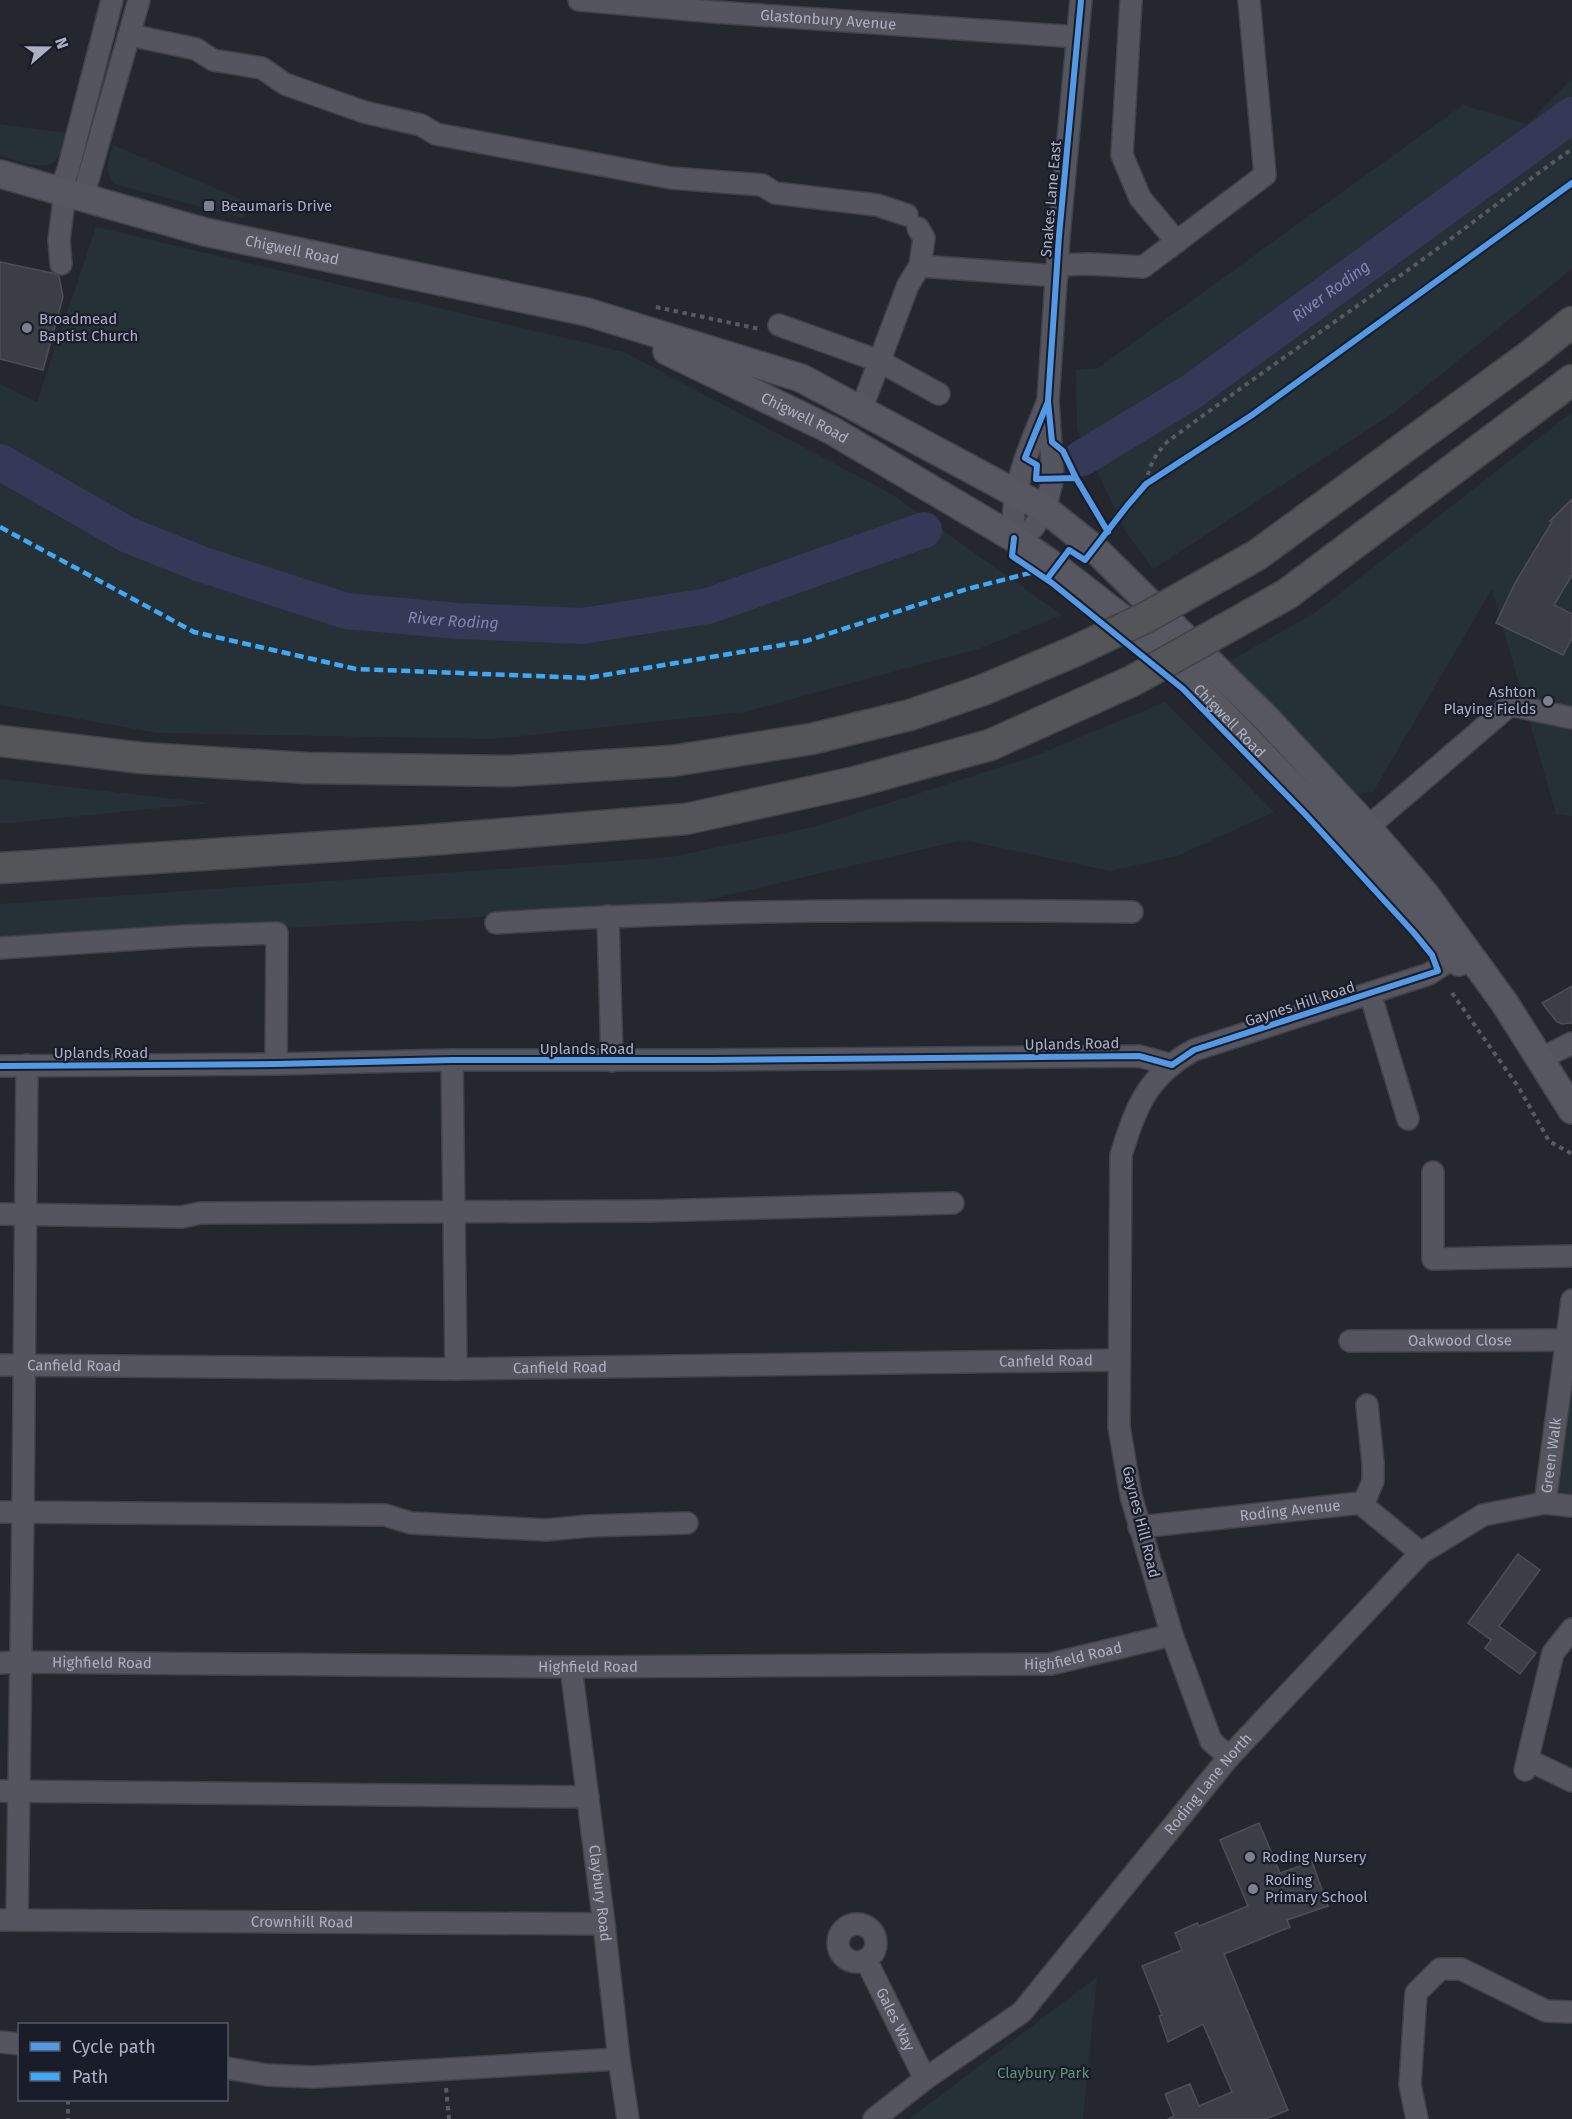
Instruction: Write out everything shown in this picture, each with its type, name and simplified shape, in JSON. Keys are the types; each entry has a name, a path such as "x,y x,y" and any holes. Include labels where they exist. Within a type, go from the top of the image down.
{"highway":[{"path":"0,741 142,758 307,768 510,771 672,761 811,740 910,715 983,690 1075,651 1145,618 1257,555 1532,354 1572,322"},
{"path":"0,868 416,841 686,819 855,783 990,745 1132,681 1287,594 1572,380"}],"main road":[{"name":"Chigwell Road","path":"0,174 205,232 587,312 801,378 1045,510 1095,549 1267,719 1368,828 1425,894 1461,954 1522,1031 1572,1110"},
{"name":"Chigwell Road","path":"587,312 831,430 1014,538 1056,567 1155,644 1394,894 1461,954"}],"street":[{"path":"70,193 68,170 112,0"},
{"path":"61,264 59,240 70,193 130,35 139,0"},
{"name":"Glastonbury Avenue","path":"579,0 716,6 1078,37"},
{"name":"Snakes Lane East","path":"1045,510 1053,478 1048,401 1081,0"},
{"path":"1131,0 1122,155 1140,198 1177,242"},
{"path":"920,266 1057,270 1089,264 1143,267 1265,175 1249,0"},
{"path":"130,35 196,49 213,60 262,68 285,84 364,112 421,125 436,134 671,178 762,185 775,193 877,205 913,221 924,238 920,266 908,285 861,410"},
{"path":"779,325 879,361 939,394"},
{"name":"Snakes Lane East","path":"1014,493 1025,458 1048,401"},
{"path":"1014,493 1012,517 1014,538 1033,528 1045,510"},
{"path":"1394,894 1390,868 1361,833 1510,705 1572,718"},
{"path":"496,923 608,916 844,909 1132,912"},
{"path":"608,916 612,1061"},
{"path":"0,948 185,936 277,933 276,1064"},
{"name":"Gaynes Hill Road","path":"1229,1757 1211,1741 1172,1635 1131,1496 1119,1427 1121,1155 1134,1114 1144,1094 1172,1065 1194,1050 1429,974 1461,954"},
{"path":"1370,993 1408,1119"},
{"path":"1540,1059 1572,1043"},
{"name":"Uplands Road","path":"0,1066 452,1060 612,1061 1139,1056 1172,1065"},
{"path":"452,1060 456,1369"},
{"path":"8,1920 10,1662 23,1512 27,1065"},
{"path":"1433,1172 1433,1259 1572,1256"},
{"path":"0,1214 182,1217 200,1212 649,1211 953,1203"},
{"name":"Green Walk","path":"1545,1503 1572,1300"},
{"name":"Oakwood Close","path":"1350,1341 1568,1340"},
{"name":"Canfield Road","path":"0,1365 456,1369 1119,1360"},
{"path":"1366,1406 1373,1481 1363,1505 1421,1553"},
{"name":"Roding Avenue","path":"1139,1527 1360,1503 1363,1505"},
{"name":"Roding Lane North","path":"874,2119 925,2079 1022,2012 1229,1757 1421,1553 1483,1515 1545,1503 1572,1506"},
{"path":"0,1512 385,1515 411,1523 546,1530 588,1526 687,1523"},
{"path":"1572,1629 1553,1653 1526,1765 1572,1781"},
{"name":"Highfield Road","path":"10,1662 571,1667 1051,1664 1172,1635"},
{"name":"Claybury Road","path":"571,1667 628,2119"},
{"path":"9,1791 588,1797"},
{"name":"Crownhill Road","path":"8,1920 604,1924"},
{"name":"Gales Way","path":"867,1962 925,2079"},
{"path":"1417,2119 1410,2085 1416,1993 1440,1969 1461,1969 1546,2011 1572,2012"},
{"path":"0,2042 18,2044"},
{"path":"228,2068 267,2076 314,2077 619,2059"}],"path":[{"path":"1146,484 1149,466 1167,442 1572,149"},
{"path":"652,306 770,332 779,325"},
{"path":"1140,492 1146,484 1156,478"},
{"path":"1452,993 1519,1088 1549,1141 1572,1154"},
{"path":"446,2087 449,2119"},
{"path":"68,2101 68,2119"}],"green space":[{"path":"1572,79 1572,269 1393,413 1153,569 1125,530 1077,429 1076,370 1098,368 1463,105 1527,124"},
{"path":"0,124 67,133 56,160 51,164 37,165 0,155"},
{"path":"113,145 250,203 243,218 114,184 108,170"},
{"path":"96,227 624,352 890,493 1062,615 981,648 744,712 493,739 158,733 0,705 0,384 37,402"},
{"path":"1572,412 1572,816 1556,814 1492,589 1373,792 1355,795 1230,661 1316,612"},
{"path":"1165,702 1274,812 1177,856 1110,871 963,840 681,906 0,944 0,904 671,857 817,826 1032,757"},
{"path":"0,779 210,803 0,824"},
{"path":"1572,1380 1572,1501 1561,1495 1556,1479"},
{"name":"Claybury Park","path":"1097,1977 1083,2119 909,2119"}],"building":[{"name":"Broadmead Baptist Church","path":"0,262 59,276 63,297 43,370 0,359"},
{"path":"1572,499 1572,575 1554,605 1572,614 1572,638 1563,655 1496,623 1515,583 1552,522 1550,521"},
{"path":"1572,986 1572,1023 1562,1024 1557,1022 1542,1003"},
{"path":"1518,1554 1540,1570 1499,1626 1536,1653 1520,1674 1485,1648 1491,1640 1468,1623"},
{"path":"1259,1823 1280,1873 1312,1862 1328,1906 1287,1920 1290,1927 1224,1954 1288,2110 1266,2119 1168,2119 1174,2116 1165,2094 1190,2084 1199,2106 1232,2092 1203,2024 1168,2042 1159,2016 1162,2015 1142,1966 1182,1950 1175,1933 1248,1906 1220,1840"}],"waterway":[{"name":"River Roding","path":"1082,458 1191,392 1572,115"},
{"name":"River Roding","path":"0,462 128,535 201,564 346,611 458,621 582,626 708,606 924,530"}],"marked path":[{"path":"0,527 194,632 356,669 587,678 806,641 967,589 1034,572"}],"cycle path":[{"path":"1081,0 1059,236 1048,401 1052,442 1063,451 1108,532"},
{"path":"1047,579 1069,550 1085,560 1146,484 1252,415 1572,183"},
{"path":"1047,404 1025,458 1037,465 1036,479 1076,478"},
{"path":"0,1066 452,1060 1139,1056 1172,1065 1194,1050 1438,971 1432,955 1414,933 1305,814 1183,689 1052,583 1012,556 1014,538"}],"place":[{"name":"Beaumaris Drive","path":"209,206"},
{"name":"Broadmead Baptist Church","path":"27,328"},
{"name":"Ashton Playing Fields","path":"1548,701"},
{"name":"Roding Nursery","path":"1250,1857"},
{"name":"Roding Primary School","path":"1253,1889"}]}
